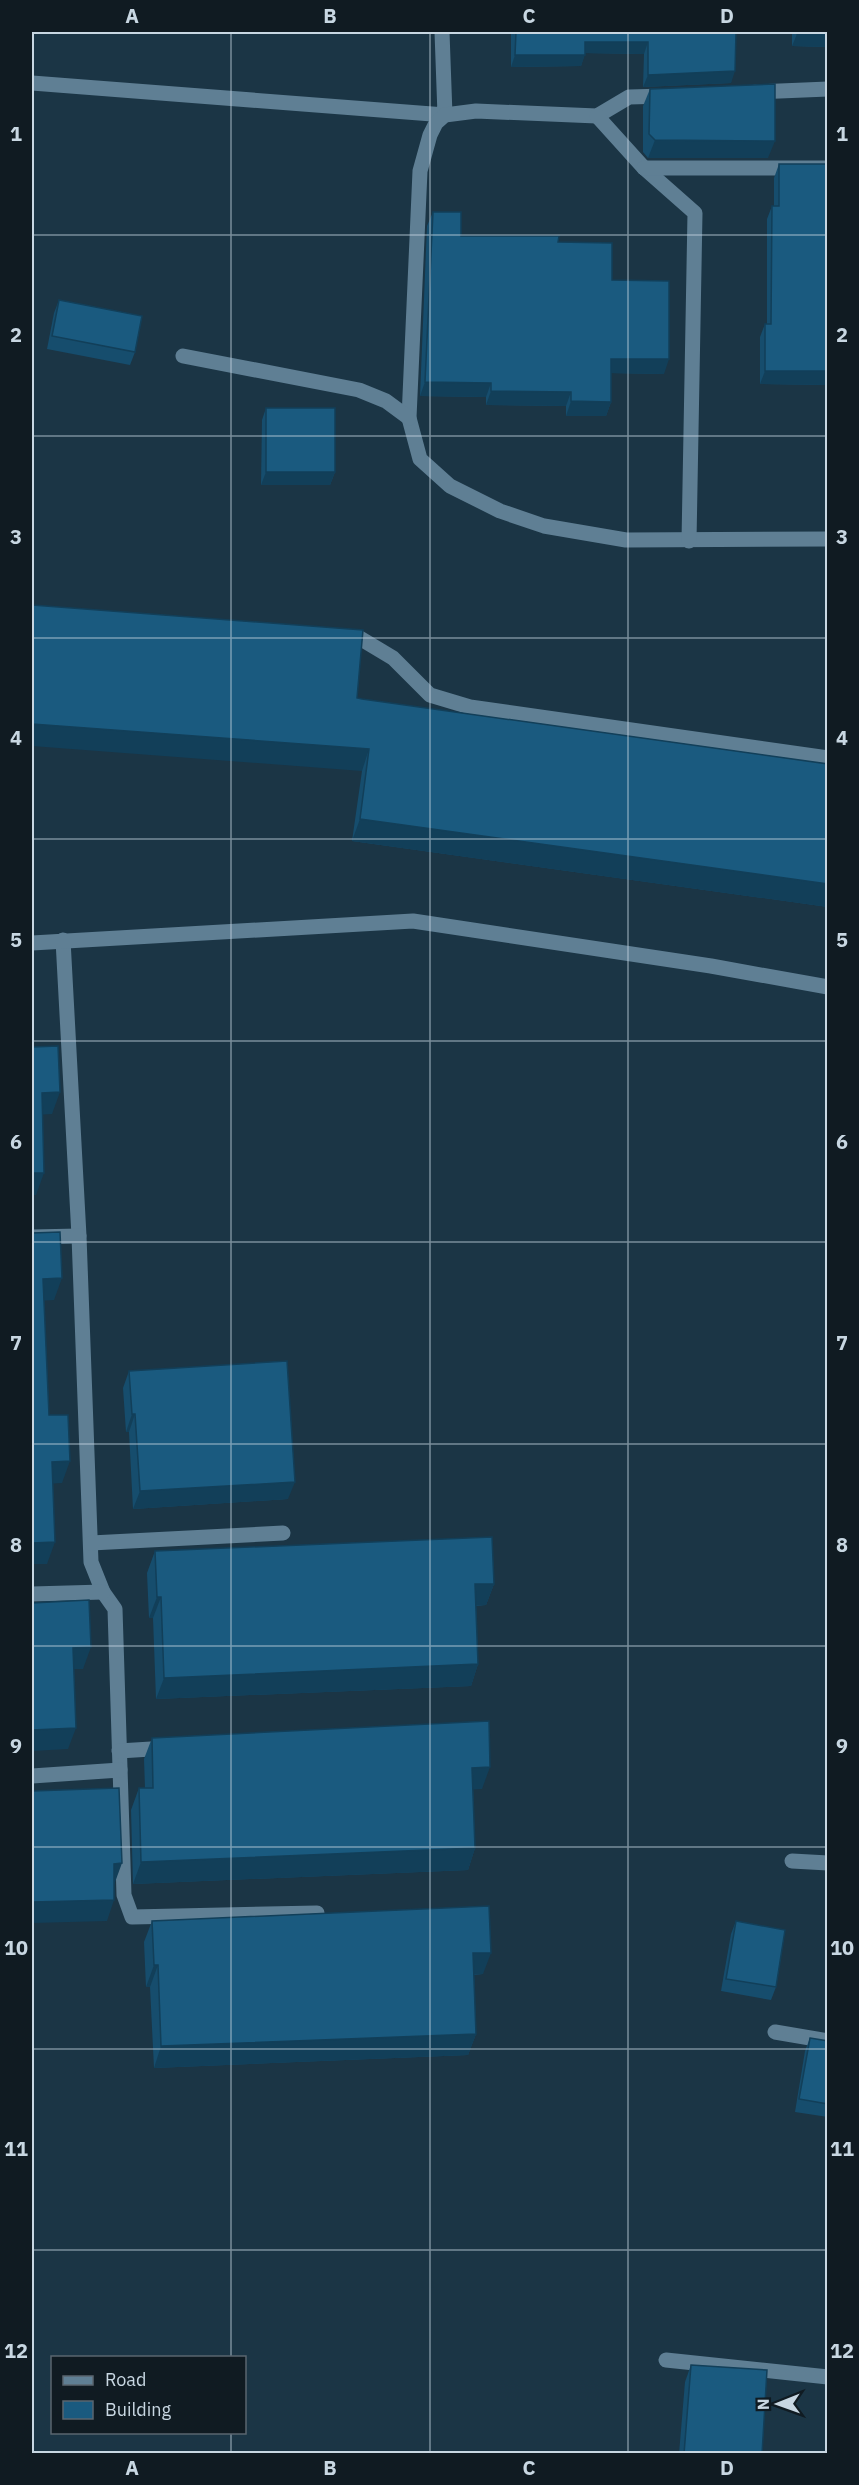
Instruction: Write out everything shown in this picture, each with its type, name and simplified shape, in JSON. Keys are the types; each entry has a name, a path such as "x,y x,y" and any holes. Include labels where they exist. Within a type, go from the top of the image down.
{"street":[{"path":"442,32 445,115"},
{"path":"32,83 445,115 476,111 597,116 629,97 676,95"},
{"path":"734,93 828,89"},
{"path":"445,115 436,123 430,135 420,171 409,418 420,459 450,486 500,511 544,526 626,540 828,539"},
{"path":"597,116 644,168 695,213 689,541"},
{"path":"644,168 828,168"},
{"path":"183,356 359,390 386,401 409,418"},
{"path":"323,634 358,637 393,658 429,695 470,707 828,758"},
{"path":"32,943 413,921 711,966 828,987"},
{"path":"63,940 79,1236 92,1562 103,1592 115,1609 124,1895 132,1917 317,1913"},
{"path":"32,1237 79,1236"},
{"path":"91,1543 283,1533"},
{"path":"32,1594 103,1592"},
{"path":"119,1751 177,1748"},
{"path":"32,1776 120,1770"},
{"path":"792,1861 828,1863"},
{"path":"775,2032 828,2041"},
{"path":"666,2360 828,2377"}],"building":[{"path":"516,32 736,32 735,71 648,75 648,42 585,42 585,55 515,55"},
{"path":"797,32 828,32 828,35 797,34"},
{"path":"775,84 775,141 655,140 649,134 650,89"},
{"path":"779,164 828,164 828,371 765,371 765,324 771,324 772,206 779,206"},
{"path":"433,212 461,212 461,236 559,236 558,242 612,243 612,280 669,281 669,359 611,359 611,402 571,401 571,392 491,391 491,383 425,382"},
{"path":"59,300 142,316 135,352 52,336"},
{"path":"266,408 335,408 335,472 266,472"},
{"path":"32,605 363,630 357,698 828,764 828,884 360,819 369,749 32,724"},
{"path":"58,1046 60,1092 42,1093 44,1173 32,1173 32,1047"},
{"path":"60,1232 62,1278 43,1279 49,1415 68,1415 70,1461 52,1462 55,1542 32,1543 32,1233"},
{"path":"287,1361 295,1482 140,1491 135,1414 132,1414 129,1371"},
{"path":"492,1537 494,1584 475,1584 478,1664 164,1678 161,1597 157,1597 155,1551"},
{"path":"89,1600 91,1647 73,1648 76,1728 32,1730 32,1603"},
{"path":"489,1721 490,1767 472,1768 475,1848 141,1862 139,1788 153,1788 152,1738"},
{"path":"119,1788 122,1863 114,1864 114,1900 32,1902 32,1791"},
{"path":"489,1906 491,1953 473,1953 476,2034 161,2046 158,1965 154,1965 152,1921"},
{"path":"736,1921 785,1930 776,1987 726,1979"},
{"path":"810,2038 828,2041 828,2104 799,2099"},
{"path":"691,2365 767,2370 762,2454 684,2454"}]}
